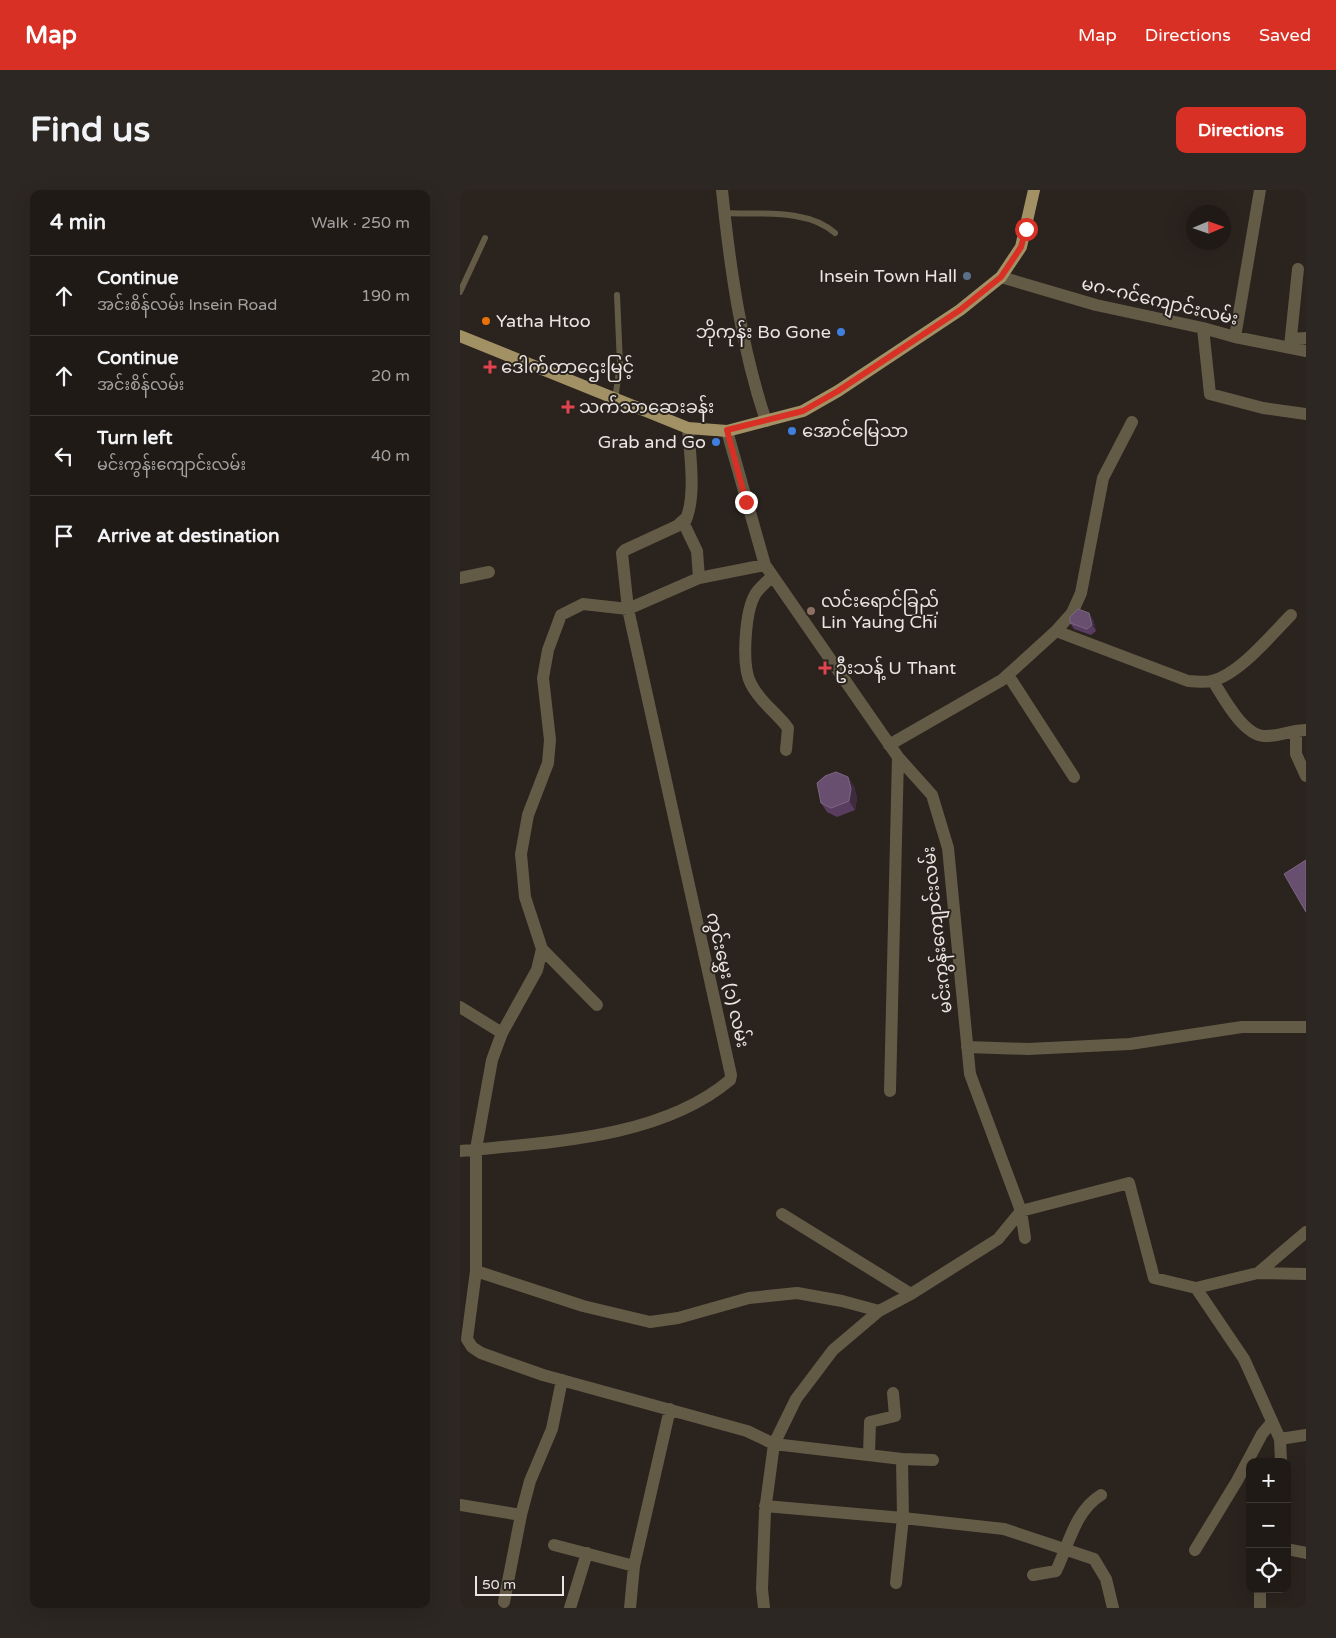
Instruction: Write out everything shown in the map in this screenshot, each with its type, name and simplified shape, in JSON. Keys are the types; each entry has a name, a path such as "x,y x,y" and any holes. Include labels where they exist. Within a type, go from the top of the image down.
{"main road":[{"path":"460,336 688,428 727,430 766,421 803,411 838,391 960,310 1001,277 1021,247 1034,190"}],"street":[{"path":"722,190 750,370 766,421"},
{"path":"1235,337 1260,190"},
{"path":"1298,269 1290,343 1306,350"},
{"name":"မဂ~ဂင်ကျောင်းလမ်း","path":"1001,277 1096,306 1203,328 1235,337 1290,343 1306,338"},
{"path":"1203,328 1210,394 1263,408 1306,414"},
{"path":"889,745 1008,675 1056,631 1072,613 1081,593 1103,478 1132,422"},
{"path":"688,428 691,480 687,517 684,524 697,551 699,578"},
{"name":"မင်းကွန်းကျောင်းလမ်း","path":"727,430 765,565 889,745 932,795 948,848 970,1074 1021,1211 1025,1238"},
{"path":"628,610 622,551 677,526 687,517"},
{"path":"597,1005 542,949 526,897 521,854 528,815 548,763 550,740 543,678 548,650 562,615 583,604 628,610 699,578 765,565"},
{"path":"460,578 489,572"},
{"path":"772,576 756,594 750,607 746,661 749,682 762,703 780,718 788,728 786,750"},
{"name":"ကွင်းမွှေး (၁) လမ်း","path":"460,1151 617,1133 684,1110 730,1080 731,1075 628,610"},
{"path":"1056,631 1188,680 1213,681 1240,665 1291,615"},
{"path":"1008,675 1074,777"},
{"path":"1213,681 1229,708 1249,731 1263,737 1302,729 1296,754 1306,776"},
{"path":"890,1091 898,757"},
{"path":"542,949 537,970 502,1033 492,1060 476,1149 476,1271 468,1339 472,1347 481,1354 562,1380 747,1431 774,1444 902,1459 933,1460"},
{"path":"460,1007 502,1033"},
{"path":"968,1048 1028,1049 1130,1044 1242,1028 1306,1028"},
{"path":"764,1608 762,1589 765,1506 774,1444 796,1399 833,1350 879,1311 911,1294 998,1239 1021,1211 1129,1183 1154,1278 1196,1288 1258,1272 1306,1274"},
{"path":"782,1214 911,1294"},
{"path":"1258,1272 1306,1232"},
{"path":"476,1271 584,1306 650,1322 678,1318 748,1298 797,1293 842,1301 879,1311"},
{"path":"1196,1288 1244,1359 1280,1439 1281,1458"},
{"path":"504,1602 521,1515 530,1481 552,1429 562,1380"},
{"path":"869,1455 870,1422 895,1416 893,1393"},
{"path":"630,1608 634,1566 670,1409"},
{"path":"1195,1550 1262,1434 1272,1422"},
{"path":"1280,1439 1306,1435"},
{"path":"896,1583 903,1518 902,1459"},
{"path":"1033,1575 1056,1571 1080,1514 1089,1502 1101,1495"},
{"path":"460,1505 521,1515"},
{"path":"765,1506 1004,1529 1094,1559 1106,1578 1113,1608"},
{"path":"554,1545 634,1566"},
{"path":"1291,1550 1306,1553"},
{"path":"570,1608 587,1553"},
{"path":"1260,1593 1260,1608"}],"lane":[{"path":"725,213 800,216 814,219 826,225 835,234"},
{"path":"460,292 485,238"},
{"path":"615,400 620,364 617,294"}],"building":[{"path":"1078,609 1089,613 1092,625 1087,629 1070,623 1070,617"},
{"path":"836,772 848,777 851,789 849,801 831,808 821,803 817,783 825,776"},
{"path":"1306,860 1306,912 1284,874"}],"place":[{"name":"Insein Town Hall","path":"967,276"},
{"name":"Yatha Htoo","path":"486,321"},
{"name":"ဘိုကုန်း Bo Gone","path":"841,332"},
{"name":"ဒေါက်တာဌေးမြင့်","path":"490,367"},
{"name":"သက်သာဆေးခန်း","path":"568,407"},
{"name":"အောင်မြေသာ","path":"792,431"},
{"name":"Grab and Go","path":"716,442"},
{"name":"လင်းရောင်ခြည် Lin Yaung Chi","path":"811,611"},
{"name":"ဦးသန့် U Thant","path":"825,668"}],"route":[{"path":"746,502 727,430 803,411 838,391 960,310 1001,277 1021,247 1026,229"}]}
